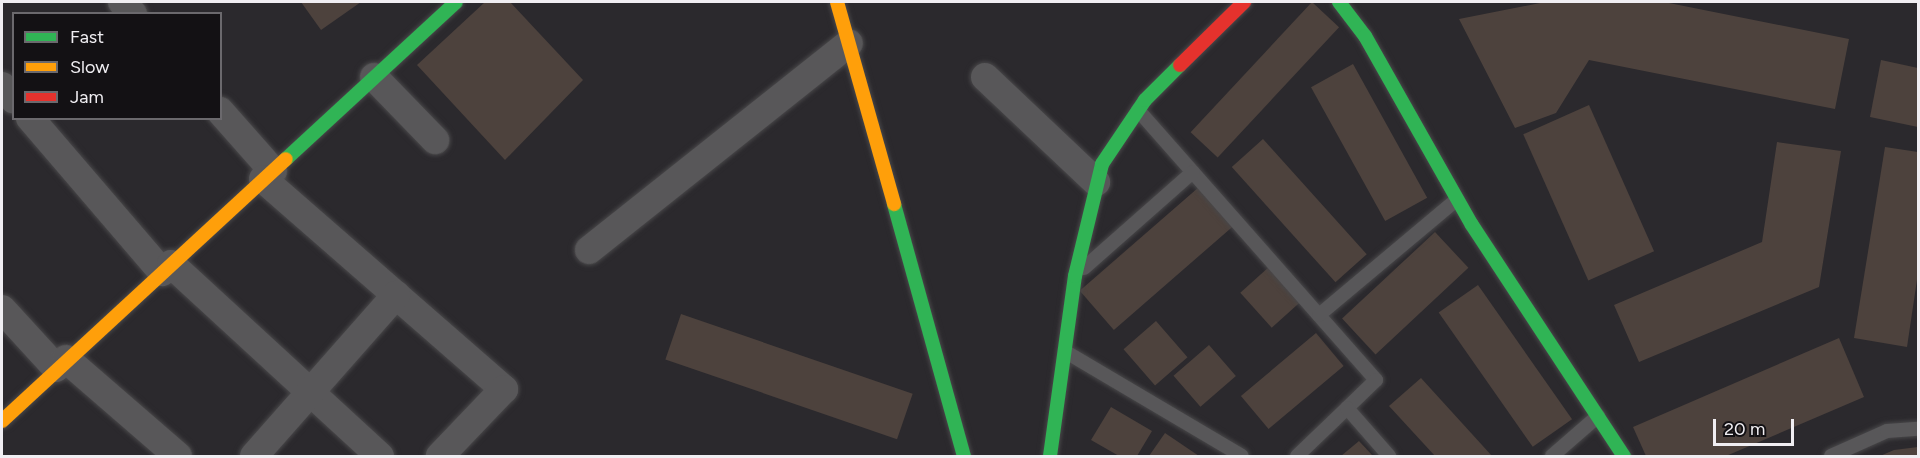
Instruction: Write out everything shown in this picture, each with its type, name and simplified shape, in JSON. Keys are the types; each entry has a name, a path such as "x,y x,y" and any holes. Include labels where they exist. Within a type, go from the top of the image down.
{"street":[{"path":"2,421 61,364 456,2"},
{"path":"837,2 964,456"},
{"path":"1050,456 1075,276 1096,182 1137,109 1244,2"},
{"path":"1339,2 1365,36 1458,199 1624,456"},
{"path":"589,250 849,43"},
{"path":"374,77 435,140"},
{"path":"985,77 1096,182"},
{"path":"2,86 12,98"},
{"path":"222,114 268,175 396,295 504,389 440,456"},
{"path":"32,120 166,268 380,456"},
{"path":"254,456 396,295"},
{"path":"2,309 61,364 178,456"}],"lane":[{"path":"1137,109 1376,380 1297,456"},
{"path":"1075,276 1193,172"},
{"path":"1319,315 1458,199"},
{"path":"1065,351 1242,456"},
{"path":"1347,408 1389,456"},
{"path":"1552,456 1598,416"},
{"path":"1831,456 1887,431 1918,429"}],"building":[{"path":"301,2 361,2 321,30"},
{"path":"485,2 510,2 583,80 505,160 417,65"},
{"path":"1312,2 1339,27 1218,157 1191,132"},
{"path":"1545,2 1664,2 1849,39 1835,109 1589,60 1556,113 1515,128 1459,19"},
{"path":"1881,60 1918,68 1918,127 1870,117"},
{"path":"1353,64 1427,198 1385,221 1311,87"},
{"path":"1589,105 1654,251 1588,280 1523,134"},
{"path":"1263,139 1367,254 1336,282 1232,167"},
{"path":"1777,142 1841,151 1819,287 1639,362 1614,305 1762,242"},
{"path":"1885,147 1918,152 1918,273 1907,347 1854,338"},
{"path":"1199,187 1233,226 1114,330 1080,291"},
{"path":"1435,232 1468,268 1376,354 1342,319"},
{"path":"1270,266 1301,301 1272,328 1240,293"},
{"path":"1478,285 1572,419 1533,447 1439,313"},
{"path":"681,314 913,394 897,439 665,359"},
{"path":"1156,321 1187,357 1155,385 1124,349"},
{"path":"1316,333 1344,366 1269,429 1241,396"},
{"path":"1839,338 1864,397 1726,456 1646,456 1633,427"},
{"path":"1209,345 1236,376 1200,407 1174,376"},
{"path":"1421,378 1492,456 1435,456 1389,406"},
{"path":"1111,407 1152,431 1137,456 1119,456 1091,440"},
{"path":"1165,433 1199,456 1149,456"},
{"path":"1359,441 1373,456 1341,456"},
{"path":"1918,447 1918,456 1880,456 1894,450"}],"traffic: fast":[{"path":"286,159 456,2"},
{"path":"1339,2 1365,36 1472,225 1624,456"},
{"path":"1050,456 1075,276 1102,164 1145,100 1180,65"},
{"path":"894,204 964,456"}],"traffic: slow":[{"path":"837,2 894,204"},
{"path":"2,421 286,159"}],"traffic: jam":[{"path":"1180,65 1244,2"}]}
